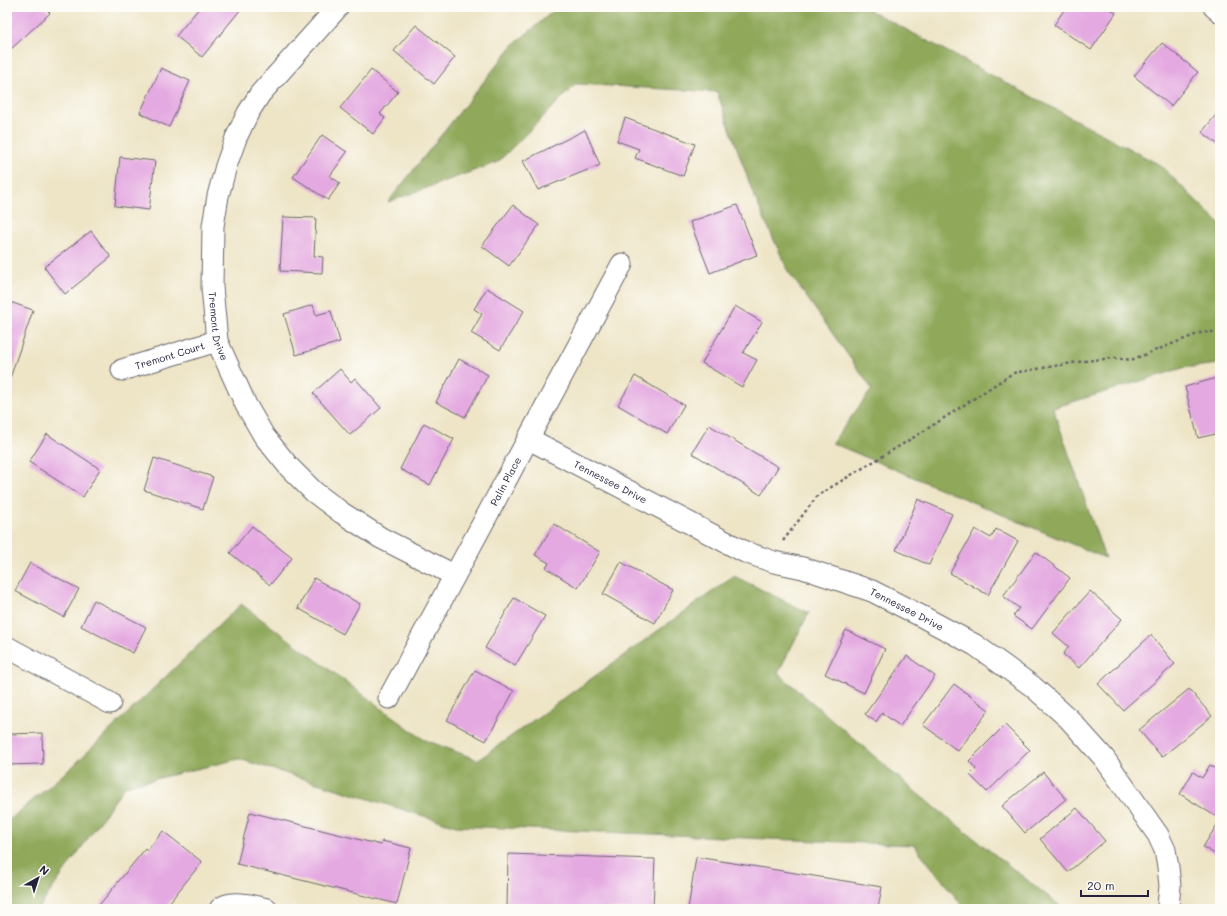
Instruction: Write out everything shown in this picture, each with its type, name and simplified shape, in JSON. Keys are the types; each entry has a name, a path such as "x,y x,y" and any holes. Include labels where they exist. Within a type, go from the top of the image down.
{"street":[{"name":"Tremont Drive","path":"338,7 260,94 248,113 236,138 226,166 218,196 213,226 212,287 216,341 246,405 264,436 289,467 314,492 342,513 382,538 454,575"},
{"path":"1214,7 1220,12"},
{"name":"Palin Place","path":"390,698 454,575 529,439 622,264"},
{"name":"Tremont Court","path":"122,370 216,341"},
{"name":"Tennessee Drive","path":"529,439 745,552 774,562 803,568 872,591 975,645 1032,686 1069,719 1104,758 1158,835 1165,850 1168,867 1170,886 1168,906"},
{"path":"7,647 110,703"},
{"path":"220,909 222,906 240,904 267,909"}],"path":[{"path":"774,562 782,543 818,496 921,433 1013,373 1084,361 1115,358 1131,360 1200,333 1220,331"}],"green space":[{"path":"558,7 864,7 1160,165 1220,224 1220,364 1183,368 1053,408 1105,558 832,443 872,389 788,271 754,196 717,92 576,84 498,162 388,202 512,46"},
{"path":"734,576 809,613 778,673 918,794 1064,909 965,909 914,845 456,826 239,759 125,786 38,909 7,909 7,822 73,766 241,604 423,739 478,760"}],"building":[{"path":"7,7 44,7 50,13 10,50 7,46"},
{"path":"200,7 239,7 241,9 202,57 176,36"},
{"path":"1066,7 1108,7 1116,13 1091,50 1054,25"},
{"path":"416,25 455,57 434,84 394,51"},
{"path":"1162,43 1198,72 1171,106 1134,76"},
{"path":"161,68 190,81 169,127 140,113"},
{"path":"371,70 398,92 380,114 385,118 373,134 340,108"},
{"path":"1220,110 1220,146 1202,132"},
{"path":"625,118 695,144 683,176 635,158 639,149 617,141"},
{"path":"585,130 600,165 538,190 523,161"},
{"path":"322,135 347,152 330,176 340,183 328,200 293,177"},
{"path":"120,157 155,161 149,210 115,206"},
{"path":"513,205 539,225 509,266 482,246"},
{"path":"737,205 757,255 710,273 690,222"},
{"path":"283,217 316,218 314,256 323,257 322,273 280,271"},
{"path":"91,231 111,257 65,294 44,267"},
{"path":"487,288 524,311 500,350 471,333 482,314 474,309"},
{"path":"7,301 33,310 7,387"},
{"path":"313,305 316,315 331,311 340,342 296,355 284,314"},
{"path":"735,306 762,322 743,353 757,360 742,387 702,363"},
{"path":"459,359 488,375 465,417 436,402"},
{"path":"340,369 351,382 355,378 381,408 350,435 313,393"},
{"path":"635,376 684,405 667,434 618,405"},
{"path":"1220,377 1220,433 1198,438 1185,387"},
{"path":"424,423 454,439 430,485 400,469"},
{"path":"709,425 778,467 761,495 692,453"},
{"path":"47,434 100,469 83,497 29,462"},
{"path":"154,458 213,477 203,509 144,490"},
{"path":"918,499 952,514 929,565 896,550"},
{"path":"554,524 600,552 578,588 546,568 549,563 535,555"},
{"path":"252,526 292,558 270,585 230,553"},
{"path":"975,529 991,538 996,529 1018,541 988,595 950,573"},
{"path":"1036,552 1070,578 1032,629 1013,616 1019,608 1003,596"},
{"path":"621,562 673,590 655,623 603,594"},
{"path":"30,563 79,589 64,617 15,591"},
{"path":"314,578 360,604 343,634 298,608"},
{"path":"1090,591 1122,619 1079,668 1063,654 1069,647 1053,633"},
{"path":"514,598 545,616 515,666 485,648"},
{"path":"94,600 146,627 133,653 81,626"},
{"path":"846,630 885,649 864,693 825,674"},
{"path":"1151,635 1175,664 1123,710 1098,684"},
{"path":"907,656 935,676 900,726 882,713 876,722 865,714"},
{"path":"475,670 514,691 486,741 447,720"},
{"path":"954,684 989,710 958,751 923,725"},
{"path":"1189,689 1212,716 1162,757 1139,730"},
{"path":"1005,725 1030,750 987,792 970,775 976,769 969,761"},
{"path":"42,733 43,764 7,765 7,734"},
{"path":"1210,765 1220,772 1220,783 1218,787 1220,788 1220,819 1180,794 1193,772 1202,778"},
{"path":"1043,772 1066,799 1025,833 1002,806"},
{"path":"1077,808 1105,841 1068,872 1040,839"},
{"path":"250,812 381,845 382,841 411,848 397,904 237,864"},
{"path":"1220,820 1220,857 1203,847"},
{"path":"163,831 202,862 164,909 96,909 145,849 147,851"},
{"path":"508,854 655,859 653,909 507,909"},
{"path":"696,857 882,887 878,909 688,909"}]}
